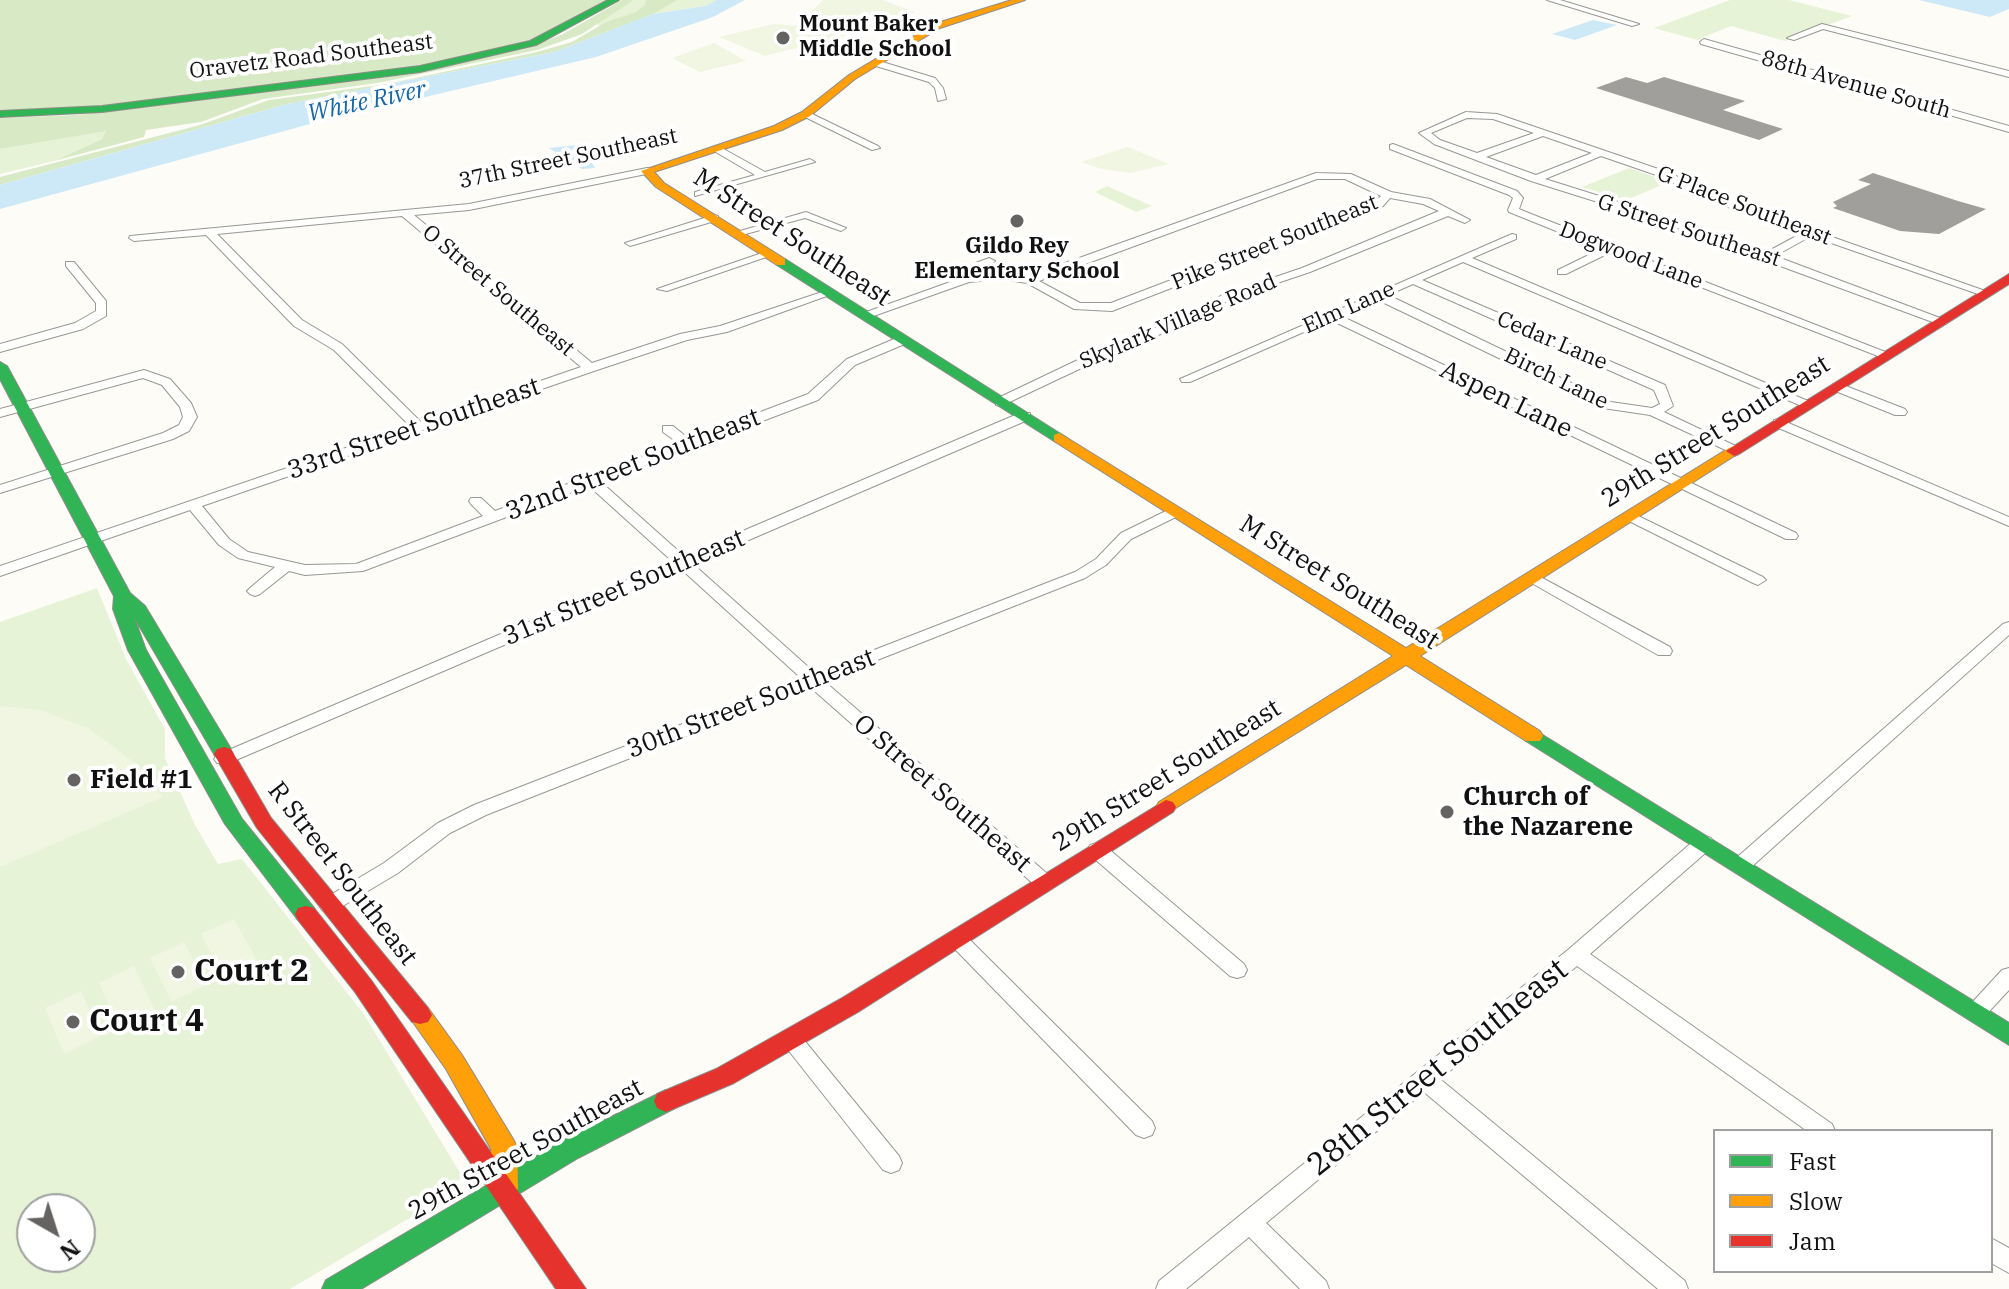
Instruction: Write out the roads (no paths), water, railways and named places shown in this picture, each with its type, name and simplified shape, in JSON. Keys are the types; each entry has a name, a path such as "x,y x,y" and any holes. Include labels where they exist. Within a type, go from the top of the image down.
{"street":[{"name":"Oravetz Road Southeast","path":"0,114 102,109 420,69 533,43 615,0"},
{"name":"37th Street Southeast","path":"134,238 406,214 506,201 647,171 766,133 806,114 852,77 950,20 1021,0"},
{"path":"1551,0 1635,24"},
{"path":"1791,38 1822,26 2009,74"},
{"name":"88th Avenue South","path":"1704,42 2009,129"},
{"path":"879,64 932,80 939,88 941,99"},
{"path":"806,114 875,148"},
{"name":"G Place Southeast","path":"1437,142 1424,136 1425,132 1471,114 1502,119 1985,293"},
{"path":"1476,157 1542,133"},
{"name":"G Street Southeast","path":"1437,142 1535,179 1767,256 1942,321"},
{"name":"Dogwood Lane","path":"1393,147 1513,193 1518,198 1513,207 1516,212 1887,355"},
{"path":"717,149 763,175"},
{"path":"1535,179 1600,153"},
{"path":"699,194 810,162"},
{"name":"M Street Southeast","path":"647,171 660,185 903,340 2009,1035"},
{"name":"Pike Street Southeast","path":"859,312 967,279 1016,276 1030,280 1071,305 1093,309 1112,307 1379,204 1388,195 1347,176 1316,176 1030,280"},
{"path":"1388,195 1426,201 1465,220"},
{"name":"Skylark Village Road","path":"1001,402 1086,361 1206,311 1226,297 1306,270 1447,212"},
{"name":"O Street Southeast","path":"406,214 590,368"},
{"path":"738,233 806,215 841,228"},
{"path":"630,243 714,218"},
{"path":"1767,256 1811,232"},
{"path":"210,233 298,323 338,347 419,427"},
{"name":"Elm Lane","path":"1186,379 1512,237"},
{"path":"1562,272 1611,248"},
{"path":"663,289 769,254"},
{"path":"1462,258 1809,404"},
{"path":"859,312 989,261"},
{"path":"0,348 73,329 98,317 102,303 70,264"},
{"name":"29th Street Southeast","path":"336,1289 628,1118 725,1076 792,1040 2009,278"},
{"name":"Cedar Lane","path":"1412,280 1660,388 1667,406 1653,412"},
{"name":"33rd Street Southeast","path":"0,571 590,368 684,337 723,329 829,293"},
{"name":"Birch Lane","path":"1378,295 1608,405 1653,412 1737,450"},
{"name":"Aspen Lane","path":"1331,316 1791,536"},
{"name":"32nd Street Southeast","path":"286,566 319,571 350,569 384,560 813,397 851,362 903,340"},
{"name":"R Street Southeast","path":"0,366 123,596 136,606 223,759 269,830 424,1019 454,1062 504,1147 505,1188"},
{"path":"0,413 144,374 159,377 170,386 188,410 190,420 168,436 1,489"},
{"path":"1838,387 1900,412"},
{"name":"31st Street Southeast","path":"223,759 1025,416"},
{"path":"1779,423 2009,522"},
{"path":"668,429 687,444"},
{"name":"O Street Southeast","path":"591,480 813,681 1044,882"},
{"path":"476,501 494,518"},
{"path":"193,505 233,549 286,566"},
{"name":"30th Street Southeast","path":"329,905 391,868 444,828 480,810 1083,574 1101,562 1126,536 1175,512"},
{"path":"1630,516 1758,580"},
{"path":"255,591 286,566"},
{"path":"1533,578 1664,651"},
{"name":"R Street Southeast","path":"123,596 122,609 137,650 235,824 363,986 572,1289"},
{"path":"1741,865 2009,627"},
{"name":"28th Street Southeast","path":"1168,1289 1576,955 1704,843"},
{"path":"1097,850 1237,970"},
{"path":"956,938 1144,1128"},
{"path":"1576,955 1821,1129"},
{"path":"1975,1013 2009,976"},
{"path":"792,1040 891,1163"},
{"path":"1424,1079 1676,1289"},
{"path":"1249,1222 1317,1289"}],"water":[{"name":"White River","path":"717,0 745,0 713,17 596,57 310,124 0,209 0,185 287,104 554,52 653,14 705,6"},
{"path":"1919,0 2009,0 2009,9 1990,17"},
{"path":"1593,20 1617,25 1575,40 1552,34"},
{"path":"583,147 595,168 582,169 549,148"}],"place":[{"name":"Mount Baker Middle School","path":"783,38"},
{"name":"Gildo Rey Elementary School","path":"1017,221"},
{"name":"Field #1","path":"74,780"},
{"name":"Church of the Nazarene","path":"1447,812"},
{"name":"Court 2","path":"178,972"},
{"name":"Court 4","path":"73,1022"}]}
